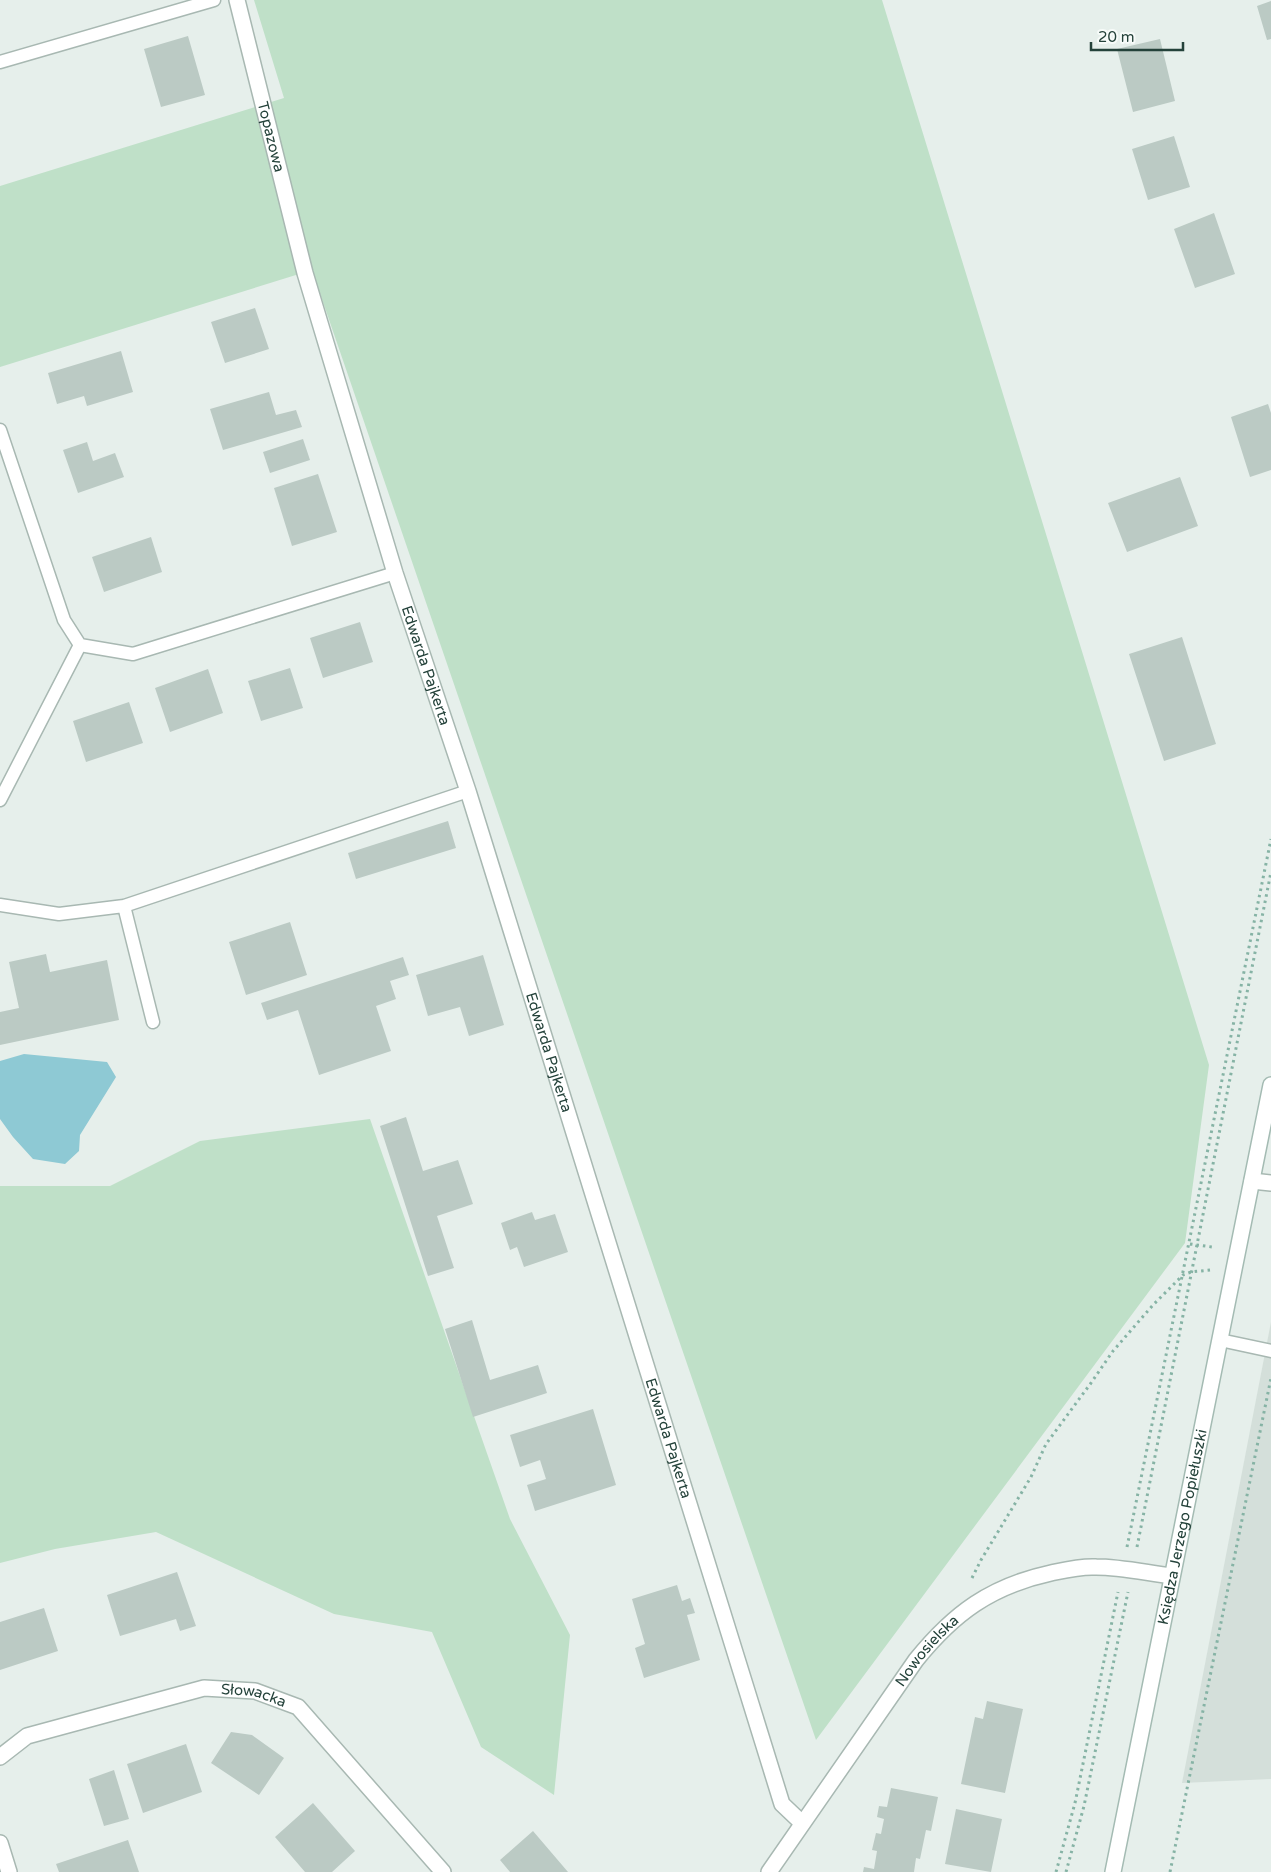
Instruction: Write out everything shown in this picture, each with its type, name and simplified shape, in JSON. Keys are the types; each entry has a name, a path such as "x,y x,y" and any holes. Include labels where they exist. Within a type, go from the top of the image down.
{"street":[{"name":"Topazowa","path":"237,0 305,273"},
{"name":"Edwarda Pajkerta","path":"305,273 395,573 468,792 782,1804 802,1823"},
{"name":"Księdza Jerzego Popiełuszki","path":"1113,1872 1271,1085"},
{"path":"1252,1181 1271,1183"},
{"name":"Nowosielska","path":"769,1872 916,1660 954,1618 988,1596 1010,1585 1040,1575 1071,1568 1094,1566 1172,1576"},
{"name":"Słowacka","path":"0,1757 27,1736 204,1688 255,1691 298,1707 443,1872"},
{"path":"0,1843 9,1872"}],"lane":[{"path":"0,62 214,0"},
{"path":"0,430 64,620 80,645 133,654 395,573"},
{"path":"0,800 80,645"},
{"path":"0,905 59,914 124,906 468,792"},
{"path":"124,906 153,1022"},
{"path":"1220,1340 1271,1351"}],"path":[{"path":"1066,1872 1084,1806 1183,1275 1271,839"},
{"path":"1056,1872 1075,1803 1127,1570 1191,1272 1271,872"},
{"path":"970,1582 981,1560 1031,1477 1046,1444 1113,1351 1153,1305 1183,1275 1210,1270 1233,1275"},
{"path":"1170,1872 1271,1378"}],"shaded area":[{"path":"1271,1322 1271,1779 1182,1783"}],"green space":[{"path":"254,0 882,0 1209,1065 1185,1243 816,1740 312,270 0,367 0,186 284,98"},
{"path":"370,1119 510,1519 570,1635 554,1795 481,1747 432,1632 334,1614 156,1532 55,1549 0,1563 0,1186 110,1186 200,1141"}],"water":[{"path":"24,1054 107,1062 116,1077 80,1135 79,1151 65,1164 33,1159 0,1119 0,1061"}],"building":[{"path":"1271,1 1271,39 1267,40 1257,6"},
{"path":"188,36 205,95 161,107 144,49"},
{"path":"1160,39 1175,101 1133,112 1117,49"},
{"path":"1174,136 1190,187 1148,200 1132,149"},
{"path":"1214,213 1235,274 1195,288 1174,229"},
{"path":"255,308 269,349 225,363 211,322"},
{"path":"121,351 133,392 87,406 84,396 57,404 48,373"},
{"path":"269,392 276,415 296,410 302,427 223,450 210,409"},
{"path":"1268,404 1271,413 1271,470 1250,477 1231,417"},
{"path":"303,439 310,460 270,473 263,452"},
{"path":"87,442 93,461 115,453 124,477 78,493 63,450"},
{"path":"318,474 337,532 292,546 274,488"},
{"path":"1180,477 1198,526 1127,552 1108,503"},
{"path":"151,537 162,572 104,592 92,557"},
{"path":"360,622 373,662 323,678 310,638"},
{"path":"1182,637 1216,744 1164,761 1129,654"},
{"path":"290,668 303,708 261,721 248,681"},
{"path":"208,669 223,713 170,732 155,688"},
{"path":"129,702 143,743 86,762 73,721"},
{"path":"448,821 456,848 356,879 348,853"},
{"path":"290,922 307,975 246,995 229,942"},
{"path":"46,954 50,972 107,960 119,1020 0,1045 0,1012 19,1008 9,962"},
{"path":"483,955 504,1025 469,1036 460,1007 428,1016 416,975"},
{"path":"403,957 409,975 390,981 396,999 376,1006 391,1051 319,1075 298,1010 267,1020 261,1003"},
{"path":"406,1117 423,1171 458,1160 473,1204 437,1216 454,1268 428,1276 380,1126"},
{"path":"532,1212 535,1220 555,1214 568,1252 524,1267 517,1247 510,1250 501,1223"},
{"path":"472,1320 490,1380 538,1365 547,1393 473,1417 445,1329"},
{"path":"593,1409 616,1485 535,1511 527,1485 546,1479 540,1460 520,1467 510,1435"},
{"path":"177,1572 196,1626 180,1631 176,1619 120,1636 107,1595"},
{"path":"677,1585 682,1601 690,1598 695,1613 687,1615 700,1660 644,1678 635,1648 645,1644 632,1599"},
{"path":"44,1608 58,1651 0,1670 0,1622"},
{"path":"987,1701 1023,1709 1005,1793 961,1784 975,1717 983,1719"},
{"path":"231,1732 252,1735 284,1758 259,1795 211,1763"},
{"path":"186,1744 202,1792 143,1813 127,1764"},
{"path":"114,1770 129,1819 104,1826 89,1779"},
{"path":"891,1788 938,1797 931,1831 926,1830 920,1859 916,1858 914,1872 863,1872 864,1867 874,1869 877,1851 872,1850 876,1833 881,1834 884,1819 877,1817 879,1806 887,1807"},
{"path":"313,1803 355,1851 332,1872 305,1872 275,1837"},
{"path":"956,1809 1002,1819 991,1872 945,1864"},
{"path":"533,1831 568,1872 510,1872 500,1860"},
{"path":"128,1840 139,1872 59,1872 56,1864"}]}
